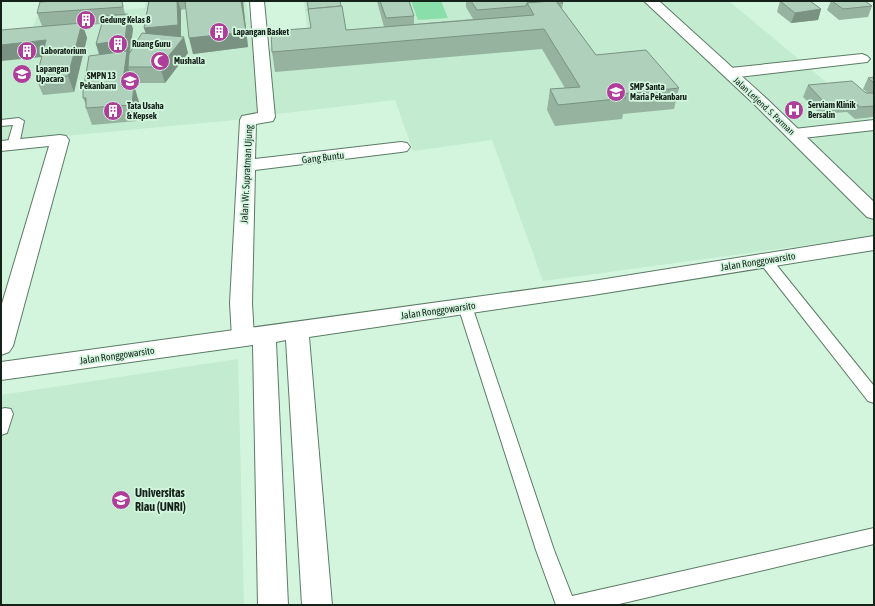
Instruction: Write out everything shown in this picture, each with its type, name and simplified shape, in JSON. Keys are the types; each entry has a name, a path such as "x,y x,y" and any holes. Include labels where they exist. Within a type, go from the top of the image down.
{"street":[{"name":"Jalan Wr. Supratman Ujung","path":"257,1 266,117 248,120 245,166 242,303 253,337 273,605"},
{"name":"Jalan Letjend. S. Parman","path":"651,1 730,73 874,213"},
{"path":"730,73 862,59"},
{"path":"794,134 874,125"},
{"path":"1,346 60,140 7,145"},
{"name":"Gang Buntu","path":"245,166 400,147"},
{"name":"Jalan Ronggowarsito","path":"1,371 253,337 593,288 874,243"},
{"path":"297,330 317,605"}],"lane":[{"path":"1,123 19,121 7,145"},
{"path":"765,260 874,398"},
{"path":"464,306 545,550 566,605"},
{"path":"574,605 874,536"}],"shaded area":[{"name":"SMPN 13 Pekanbaru","path":"146,1 246,1 267,117 1,142 1,31 32,28 37,17 145,8"},
{"path":"304,1 729,1 874,122 874,236 543,281 492,140 413,151 395,100 269,115 265,49 309,44"},
{"name":"Universitas Riau (UNRI)","path":"238,359 244,605 1,605 1,395"}],"green space":[{"path":"411,1 441,1 448,18 418,20"}],"building":[{"path":"122,1 123,7 37,13 40,2"},
{"path":"149,1 177,1 178,25 144,28"},
{"path":"185,1 241,1 246,32 189,38"},
{"path":"307,1 340,1 341,6 308,9"},
{"path":"380,1 409,1 414,16 386,18"},
{"path":"471,1 551,1 527,3 526,6 477,10"},
{"path":"556,1 596,55 646,50 679,88 622,94 626,98 558,105 550,89 580,87 544,29 272,52 271,31 311,28 308,9 342,6 346,30 534,15 527,3"},
{"path":"780,1 810,1 821,9 795,13"},
{"path":"832,1 865,1 872,6 843,9"},
{"path":"128,14 125,40 96,44 104,16"},
{"path":"82,23 68,76 36,79 46,40 1,45 1,30"},
{"path":"142,33 184,37 160,67 128,67 129,54"},
{"path":"127,51 122,87 134,85 132,105 86,108 86,98 83,98 83,91 89,56"},
{"path":"874,77 874,83 868,78"},
{"path":"852,81 866,93 874,93 874,106 860,107 852,100 825,103 808,85"}],"place":[{"name":"Gedung Kelas 8","path":"86,20"},
{"name":"Lapangan Basket","path":"219,32"},
{"name":"Ruang Guru","path":"118,44"},
{"name":"Laboratorium","path":"27,51"},
{"name":"Mushalla","path":"160,61"},
{"name":"Lapangan Upacara","path":"22,74"},
{"name":"SMPN 13 Pekanbaru","path":"130,81"},
{"name":"SMP Santa Maria Pekanbaru","path":"616,92"},
{"name":"Serviam Klinik Bersalin","path":"794,110"},
{"name":"Tata Usaha & Kepsek","path":"113,111"},
{"name":"Universitas Riau (UNRI)","path":"121,500"}]}
